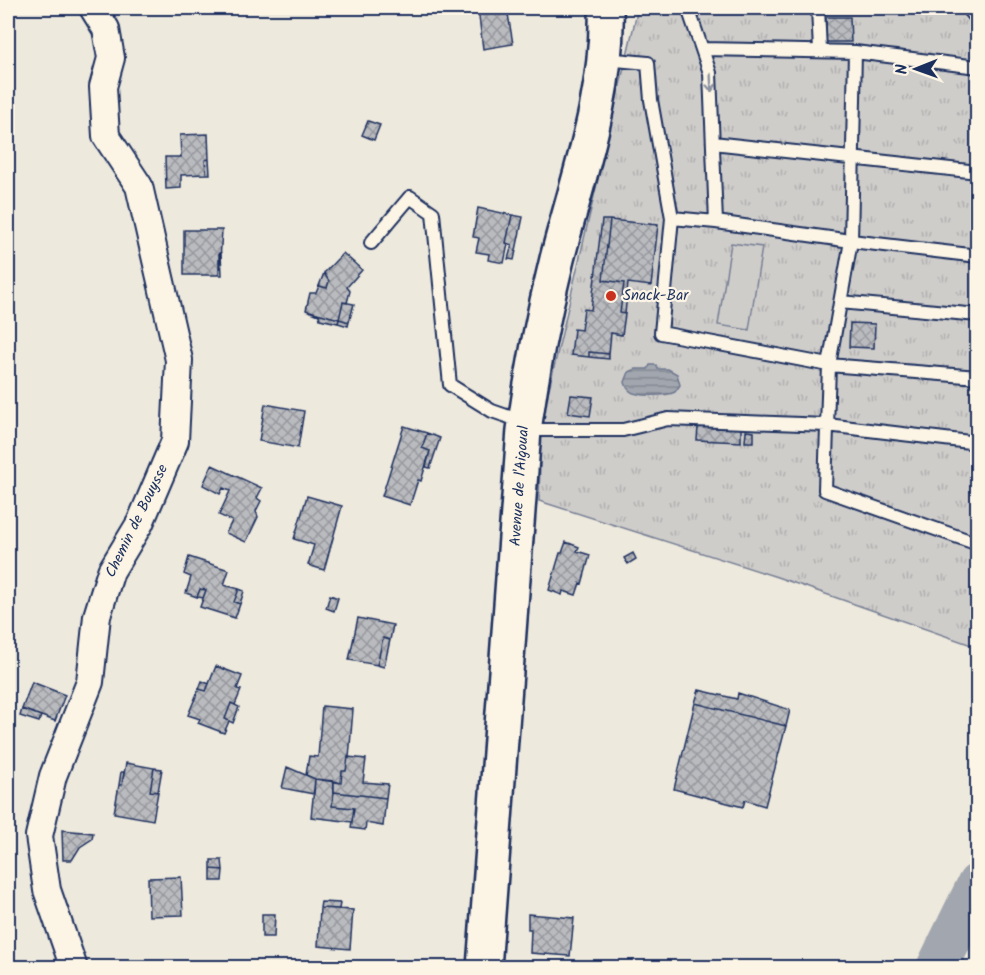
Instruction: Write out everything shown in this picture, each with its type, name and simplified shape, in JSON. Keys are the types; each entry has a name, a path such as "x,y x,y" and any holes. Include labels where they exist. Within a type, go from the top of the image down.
{"main road":[{"name":"Avenue de l'Aigoual","path":"484,968 524,426 535,355 594,118 604,59 606,10"}],"street":[{"name":"Chemin de Bouysse","path":"74,968 47,890 39,836 53,776 90,682 97,616 111,571 140,523 175,441 179,360 139,186 106,136 103,87 111,58 106,29 93,8"}],"lane":[{"path":"688,8 710,73 716,222"},
{"path":"818,8 820,51"},
{"path":"968,8 978,20"},
{"path":"702,49 855,52 978,67"},
{"path":"855,52 851,241 829,365 825,490 978,544"},
{"path":"604,59 648,63 651,100 672,218 661,333 829,365 978,377"},
{"path":"713,143 978,172"},
{"path":"370,243 410,197 433,213 450,385 492,411 524,426 623,430 668,419 827,425 978,443"},
{"path":"672,218 978,256"},
{"path":"840,302 978,315"}],"green space":[{"path":"638,8 977,8 977,647 777,577 539,501 541,423"},
{"path":"731,243 762,247 749,330 718,325"}],"shaded area":[{"path":"650,365 656,365 658,369 668,369 677,374 680,385 675,392 645,395 633,393 626,387 625,382 629,372 636,369 648,369"}],"building":[{"path":"478,8 507,8 513,44 483,49"},
{"path":"507,8 523,8 524,9 508,11"},
{"path":"826,17 850,17 851,42 826,42"},
{"path":"368,121 380,125 374,140 362,135"},
{"path":"208,134 209,159 205,160 206,174 181,175 181,188 166,189 165,157 181,157 180,135"},
{"path":"209,159 210,174 206,174 205,160"},
{"path":"478,208 512,215 504,263 488,260 489,254 476,252 479,238 473,237"},
{"path":"512,215 523,217 514,260 508,259 512,245 506,243"},
{"path":"602,220 610,220 603,280 624,283 620,313 625,314 622,335 611,333 609,354 589,352 589,357 571,355 574,329 581,330 584,309 591,310"},
{"path":"610,220 658,225 651,286 628,283 625,314 620,313 624,283 603,280"},
{"path":"184,230 222,230 219,275 184,275"},
{"path":"219,253 221,253 222,275 219,275"},
{"path":"343,253 362,270 347,287 350,291 347,303 343,302 339,319 306,310 310,293 316,293 319,286 327,288 329,281 324,273"},
{"path":"324,273 329,281 327,288 319,286"},
{"path":"343,302 354,304 349,322 339,319"},
{"path":"306,310 339,319 338,323 320,319 319,315"},
{"path":"339,319 349,322 348,326 338,323"},
{"path":"850,323 875,324 874,348 849,347"},
{"path":"589,352 609,354 609,359 589,357"},
{"path":"571,395 593,397 590,416 568,413"},
{"path":"265,404 304,411 298,448 259,441"},
{"path":"404,426 427,433 422,448 430,451 421,481 418,480 410,505 382,496"},
{"path":"698,427 741,428 741,442 697,440"},
{"path":"746,431 754,432 754,442 745,442"},
{"path":"427,433 440,438 430,468 426,467 430,451 422,448"},
{"path":"212,465 262,488 257,498 261,501 256,511 258,517 246,542 226,533 232,521 219,515 230,491 223,488 220,494 203,485"},
{"path":"307,496 342,506 324,570 308,565 314,545 294,539"},
{"path":"566,542 579,547 577,551 590,555 582,584 580,583 576,595 563,591 562,595 549,590 560,553"},
{"path":"633,553 636,559 628,564 624,558"},
{"path":"189,557 229,570 224,585 239,589 234,602 240,604 235,618 200,607 206,590 200,589 197,597 186,593 191,577 184,574"},
{"path":"200,589 206,590 203,598 197,597"},
{"path":"239,589 244,591 240,604 234,602"},
{"path":"330,595 338,598 334,611 326,608"},
{"path":"358,618 393,625 390,640 383,638 377,665 349,660"},
{"path":"383,638 390,640 384,667 377,665"},
{"path":"216,666 242,676 237,689 241,690 235,705 231,703 225,719 229,721 224,733 198,723 200,719 188,715 199,689 206,691"},
{"path":"202,681 209,684 206,691 199,689"},
{"path":"32,682 65,695 55,721 22,709"},
{"path":"699,690 737,699 738,693 790,710 786,726 695,703"},
{"path":"231,703 239,707 233,723 225,719"},
{"path":"695,703 786,726 765,806 745,800 743,807 674,789"},
{"path":"322,706 353,709 349,758 346,771 342,771 341,783 315,779 306,775 309,756 318,757"},
{"path":"22,709 41,716 39,722 20,716"},
{"path":"348,757 366,759 363,782 388,784 386,798 334,792 334,781 341,783 342,771 346,771"},
{"path":"126,763 154,768 150,791 158,792 153,820 114,813"},
{"path":"287,767 315,779 314,794 282,788"},
{"path":"154,768 162,769 158,792 150,791"},
{"path":"121,772 124,772 122,785 119,785"},
{"path":"315,779 334,781 332,806 354,808 352,822 311,817"},
{"path":"334,792 386,798 383,826 366,823 365,830 351,828 354,808 332,806"},
{"path":"62,830 93,833 92,839 80,847 72,860 63,860"},
{"path":"211,860 222,860 223,870 211,869"},
{"path":"211,869 223,870 222,881 211,881"},
{"path":"181,877 183,915 149,916 148,878"},
{"path":"321,902 340,903 339,909 320,908"},
{"path":"320,908 353,910 350,949 318,946"},
{"path":"262,914 275,914 274,937 262,937"},
{"path":"528,914 574,918 570,956 530,953 531,929 528,929"}],"waterway":[{"path":"937,968 978,884"}],"place":[{"name":"Snack-Bar","path":"611,296"}]}
